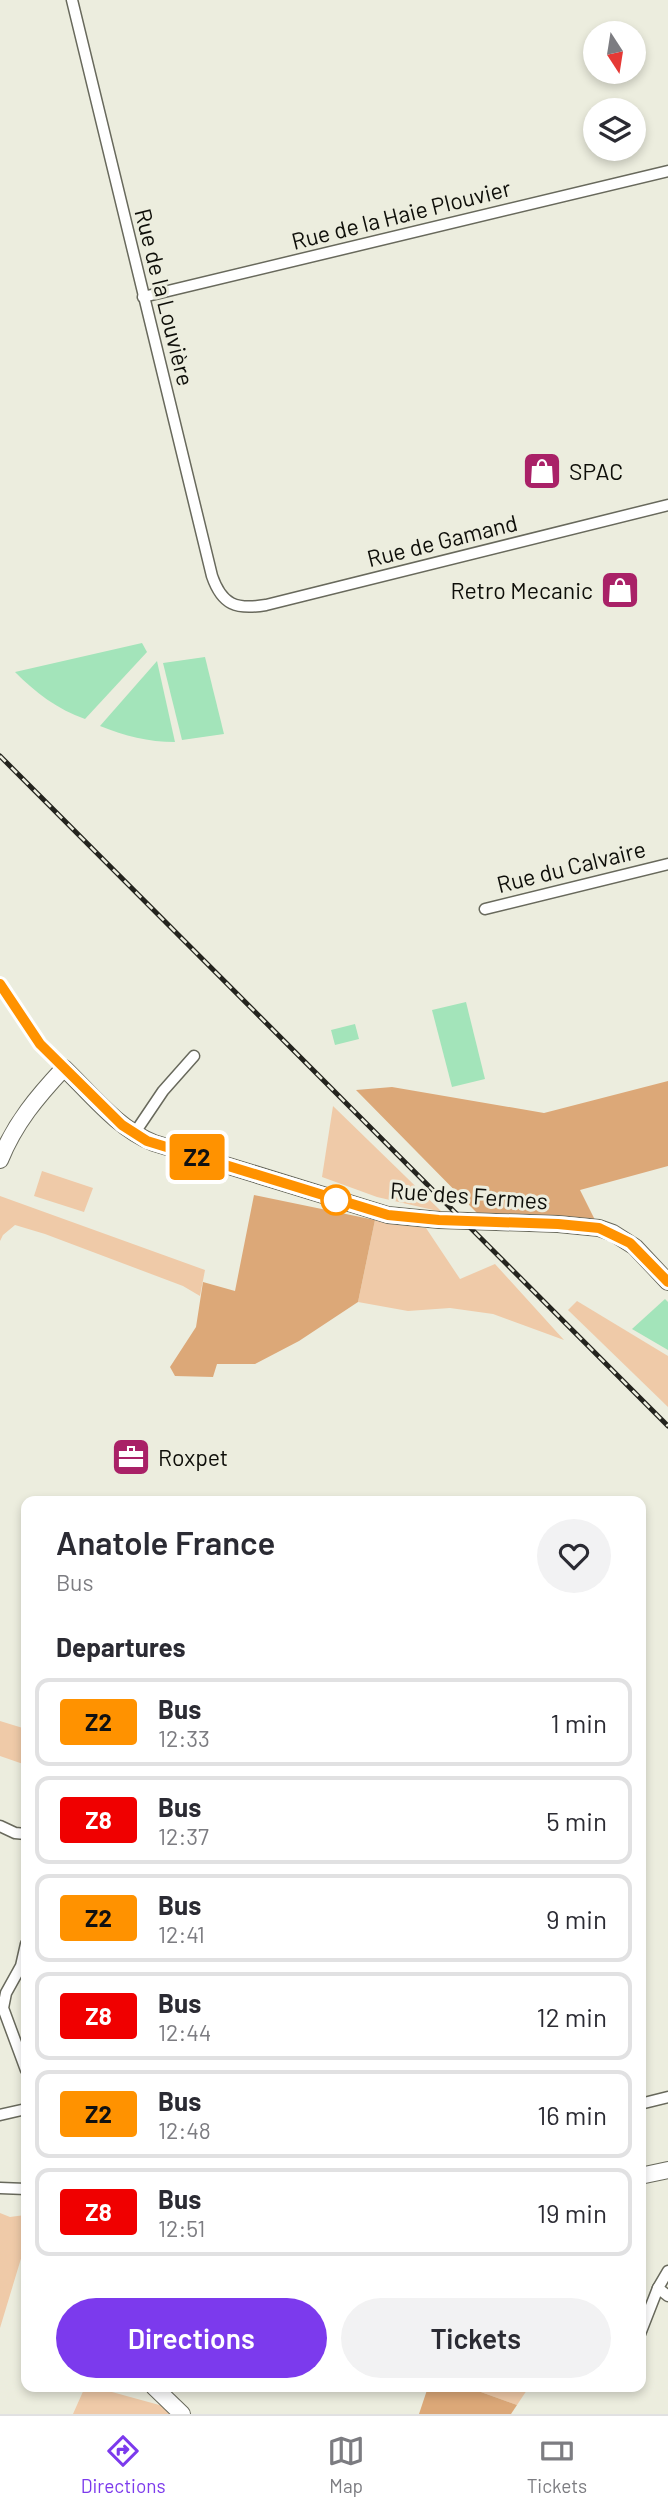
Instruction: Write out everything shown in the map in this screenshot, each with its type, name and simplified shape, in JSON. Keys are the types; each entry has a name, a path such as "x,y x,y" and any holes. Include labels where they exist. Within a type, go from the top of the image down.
{"street":[{"name":"Rue de la Louvière","path":"72,0 212,576 226,601"},
{"name":"Rue de la Haie Plouvier","path":"143,297 668,171"},
{"name":"Rue de Gamand","path":"226,601 235,606 266,605 668,505"},
{"name":"Rue du Calvaire","path":"485,909 668,864"},
{"path":"0,984 34,1036 64,1068 18,1122 0,1160"},
{"path":"134,1134 163,1091 194,1056"},
{"name":"Rue des Fermes","path":"64,1068 134,1134 159,1145 388,1215 599,1228 630,1243 668,1282"},
{"path":"0,1826 21,1834"},
{"path":"21,1966 6,1993 3,2008 21,2057"},
{"path":"646,2102 668,2097"},
{"path":"0,2115 21,2110"},
{"path":"646,2175 668,2170"},
{"path":"0,2188 21,2189"},
{"path":"646,2319 668,2271"},
{"path":"658,2288 668,2296"},
{"path":"159,2392 182,2414"}],"shaded area":[{"path":"142,643 147,652 85,719 47,700 15,672"},
{"path":"205,657 224,734 182,740 163,663"},
{"path":"157,661 175,742 137,738 100,726"},
{"path":"466,1002 485,1079 452,1087 432,1010"},
{"path":"355,1024 359,1039 335,1045 331,1030"},
{"path":"668,1081 668,1166 580,1190 596,1222 477,1213 356,1090 392,1087 544,1113"},
{"path":"333,1106 442,1212 377,1197 322,1177"},
{"path":"42,1171 93,1188 84,1212 34,1196"},
{"path":"254,1195 375,1220 358,1302 299,1341 255,1364 217,1364 213,1377 175,1376 170,1367 196,1327 203,1282 235,1291"},
{"path":"0,1196 205,1270 200,1296 183,1286 15,1225 0,1241"},
{"path":"375,1220 426,1228 460,1279 495,1264 564,1340 493,1314 450,1308 408,1311 358,1302"},
{"path":"665,1299 668,1302 668,1350 632,1329"},
{"path":"577,1301 668,1356 668,1407 568,1310"},
{"path":"0,1721 21,1727 21,1763 0,1756"},
{"path":"0,2213 10,2217 21,2216 21,2259 0,2328"},
{"path":"83,2392 112,2392 163,2406 171,2414 73,2414"},
{"path":"426,2392 481,2392 517,2405 511,2414 419,2414"},
{"path":"481,2392 526,2392 517,2405"}],"railway":[{"path":"0,756 668,1426"}],"bus line":[{"name":"Z2","path":"0,984 40,1044 122,1125 147,1141 388,1215 599,1228 630,1243 668,1282"}],"place":[{"name":"SPAC","path":"542,471"},
{"name":"Retro Mecanic","path":"620,590"},
{"name":"Roxpet","path":"131,1457"}]}
